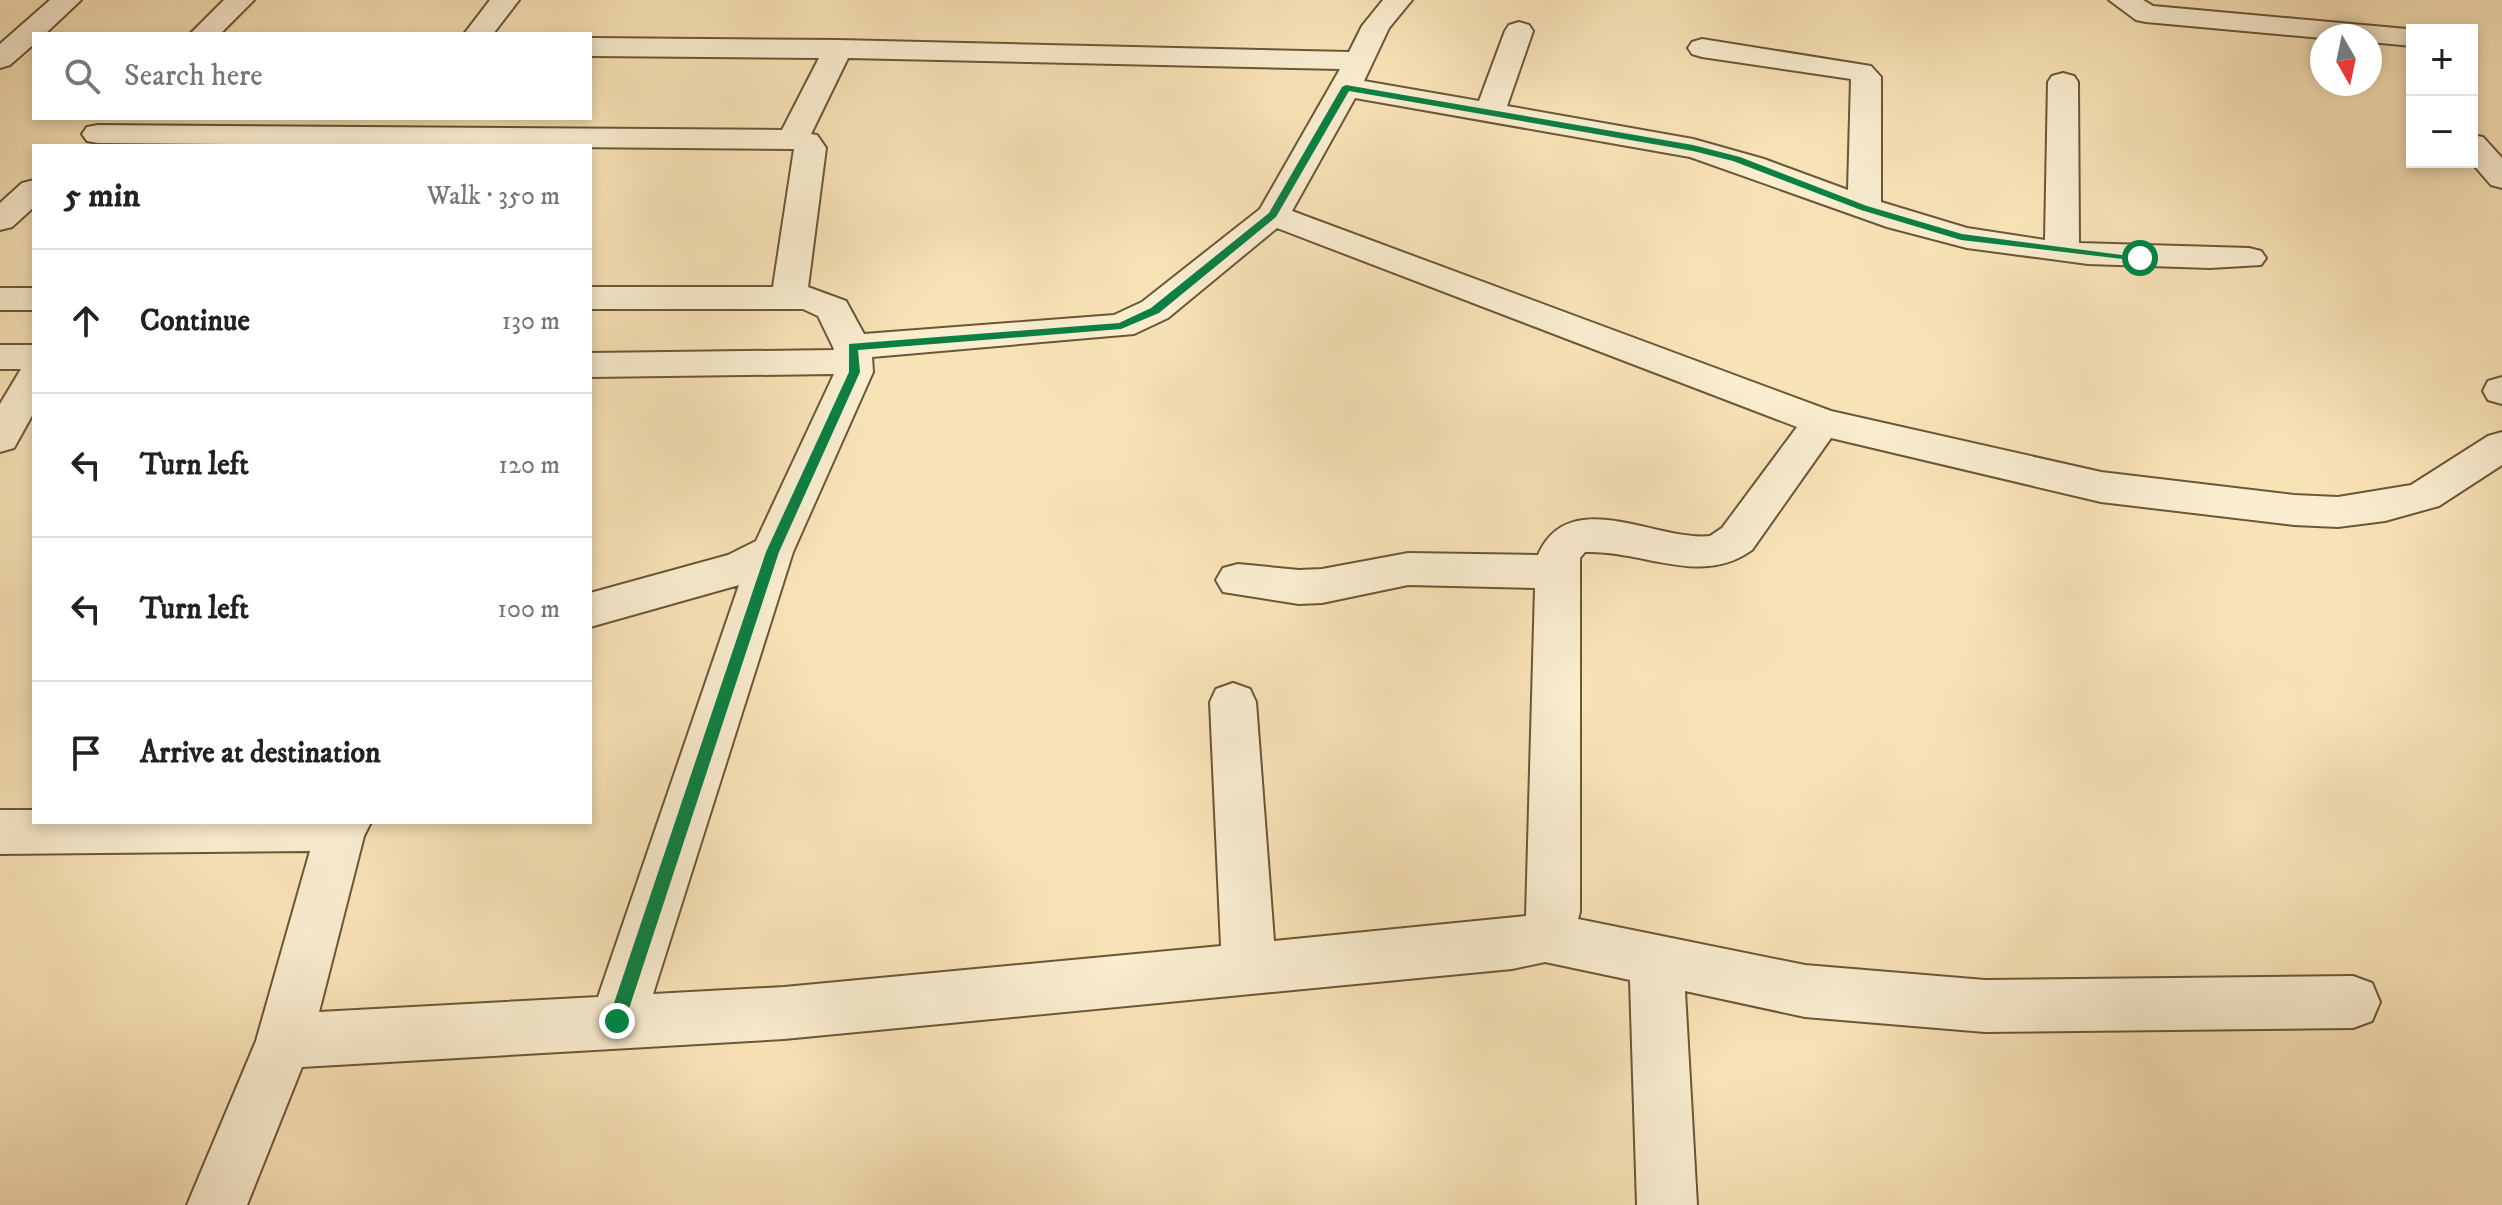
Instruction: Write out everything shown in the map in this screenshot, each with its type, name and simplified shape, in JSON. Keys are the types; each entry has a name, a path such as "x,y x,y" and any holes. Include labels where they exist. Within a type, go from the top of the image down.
{"street":[{"path":"0,59 67,0"},
{"path":"206,32 240,0"},
{"path":"480,32 505,0"},
{"path":"592,365 853,354 1121,326 1155,310 1273,215 1353,74 1376,26 1398,0"},
{"path":"2123,0 2146,14 2406,35"},
{"path":"2392,11 2406,28"},
{"path":"1490,112 1519,31"},
{"path":"592,47 838,49 1353,74 1490,112 1693,148 1737,159 1864,208 1961,237 2140,258 2249,258"},
{"path":"1702,48 1861,72 1866,77 1864,208"},
{"path":"793,139 838,49"},
{"path":"2062,250 2063,82"},
{"path":"99,133 422,128 793,139 806,142 810,148 789,298"},
{"path":"2478,151 2502,178"},
{"path":"0,222 32,192"},
{"path":"1273,215 1822,422 2101,487 2294,510 2338,512 2385,506 2424,496 2502,446"},
{"path":"0,222 32,223"},
{"path":"592,298 809,298 833,309 853,354 854,372 772,552 617,1021"},
{"path":"0,299 32,299"},
{"path":"0,357 32,357"},
{"path":"0,438 32,382"},
{"path":"1545,937 1554,912 1557,572 1558,559 1564,546 1573,539 1591,534 1703,553 1720,551 1737,539 1822,422"},
{"path":"592,609 741,568 772,552"},
{"path":"1238,580 1299,587 1322,586 1408,569 1557,572"},
{"path":"1233,702 1249,969"},
{"path":"0,832 344,825 284,1041 217,1205"},
{"path":"284,1041 784,1013 1512,944 1545,937 1805,991 1985,1006 2353,1002"},
{"path":"1656,959 1667,1205"}],"route":[{"path":"617,1021 772,552 854,372 852,347 1121,326 1155,310 1273,215 1346,87 1693,148 1737,159 1864,208 1961,237 2140,258"}]}
